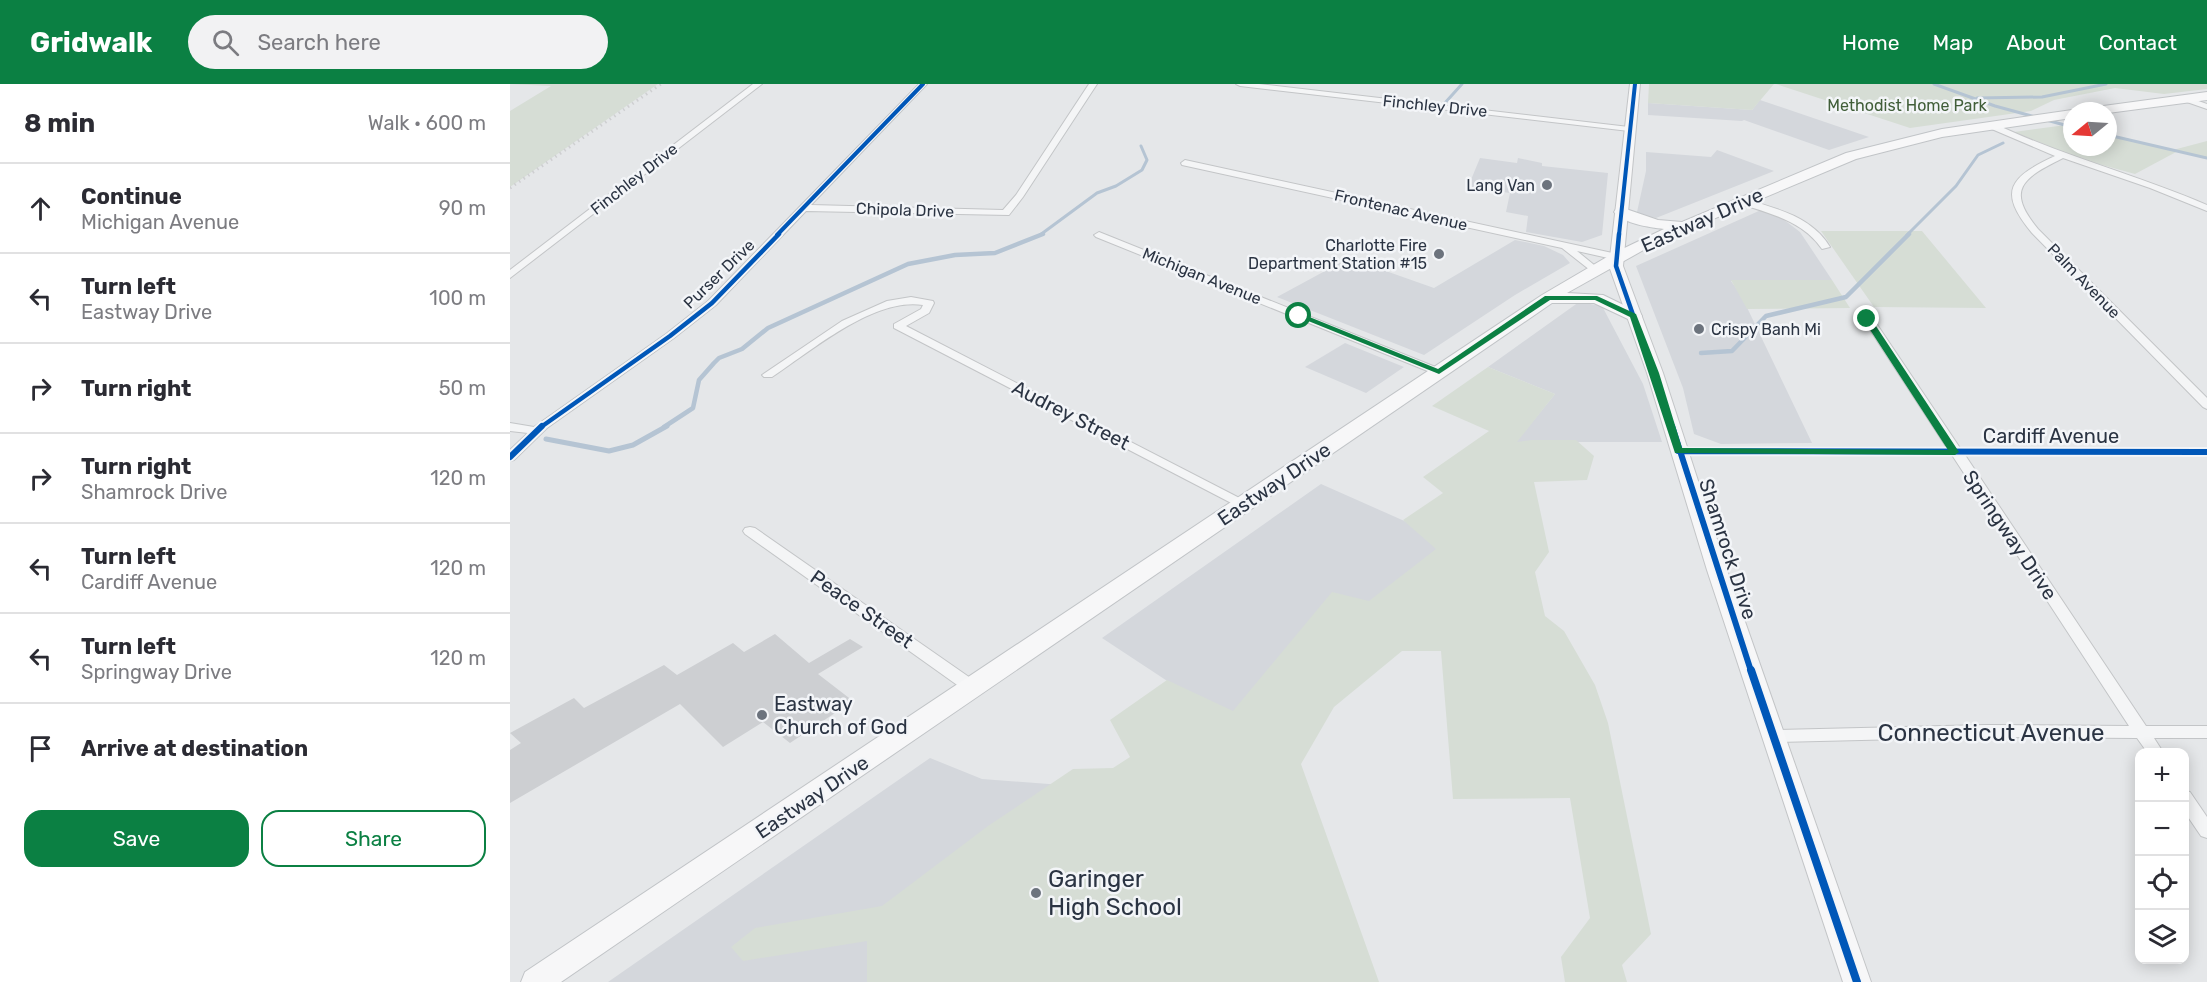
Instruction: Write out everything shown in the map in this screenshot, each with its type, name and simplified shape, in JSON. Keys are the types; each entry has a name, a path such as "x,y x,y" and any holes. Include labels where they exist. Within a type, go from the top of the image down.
{"main road":[{"path":"2117,108 2207,96"},
{"name":"Eastway Drive","path":"536,982 1548,298 1617,257 1841,160 1880,147 1933,134 2063,115"},
{"path":"1621,212 1639,221 1661,226 1688,226"},
{"path":"1548,298 1597,298 1634,315"}],"street":[{"name":"Finchley Drive","path":"510,275 758,84"},
{"name":"Purser Drive","path":"510,457 538,430 703,310 923,84"},
{"name":"Chipola Drive","path":"804,208 1006,213 1019,197 1093,84"},
{"name":"Finchley Drive","path":"1240,84 1629,129"},
{"name":"Shamrock Drive","path":"1635,84 1616,266 1655,373 1678,451 1857,982"},
{"path":"2187,99 2207,107"},
{"path":"1990,125 2061,156 2160,188 2207,208"},
{"name":"Palm Avenue","path":"2061,156 2036,168 2021,181 2015,195 2018,209 2035,231 2207,405"},
{"name":"Frontenac Avenue","path":"1185,163 1617,257"},
{"path":"1744,202 1801,224 1822,240 1825,247"},
{"name":"Michigan Avenue","path":"1100,235 1439,372"},
{"path":"1563,245 1595,271"},
{"name":"Audrey Street","path":"768,375 853,318 891,303 918,298 929,303 925,310 898,326 1244,504"},
{"name":"Springway Drive","path":"1866,316 2152,748"},
{"path":"510,428 538,430"},
{"name":"Cardiff Avenue","path":"1678,451 2207,452"},
{"name":"Peace Street","path":"750,531 973,688"},
{"name":"Connecticut Avenue","path":"1774,736 1986,731 2207,732"},
{"path":"2187,802 2207,831"}],"shaded area":[{"path":"1760,100 1869,137 1829,150 1744,120 1648,115 1648,103 1752,110"},
{"path":"1717,150 1774,171 1656,218 1639,215 1637,212 1646,171 1646,152 1711,157"},
{"path":"1480,158 1517,163 1518,158 1542,163 1542,166 1608,173 1602,235 1582,242 1526,232 1528,216 1506,212 1510,193 1468,187"},
{"path":"1761,210 1783,219 1800,232 1832,280 1731,281 1741,295 1812,443 1721,444 1694,434 1683,388 1636,266"},
{"path":"1515,240 1544,246 1563,255 1570,263 1515,295 1424,355 1277,297 1349,258 1434,288"},
{"path":"1579,302 1602,306 1643,384 1662,442 1516,442 1555,394 1488,367"},
{"path":"1345,343 1404,367 1366,393 1305,367"},
{"path":"1321,484 1445,539 1272,750 1102,638"},
{"name":"Garinger High School","path":"930,758 982,779 1310,804 1360,982 608,982"}],"green space":[{"path":"510,84 658,84 510,187 510,111 551,86"},
{"name":"Methodist Home Park","path":"1649,84 1774,84 1752,110 1648,103"},
{"name":"Methodist Home Park","path":"1776,84 2207,84 2207,89 2164,94 2115,88 2054,100 2031,111 1910,128"},
{"path":"2063,125 2063,152 2014,132"},
{"path":"2117,138 2173,150 2207,141 2207,158 2178,151 2135,174 2074,156 2117,156"},
{"path":"1821,231 1922,231 1986,308 1874,307"},
{"path":"1731,280 1832,280 1850,308 1747,309"},
{"path":"1488,367 1555,394 1517,442 1576,440 1594,456 1587,480 1534,482 1549,552 1535,572 1545,616 1564,631 1595,685 1608,723 1651,934 1622,965 1627,982 1565,982 1561,957 1590,918 1570,798 1453,799 1441,651 1402,651 1334,707 1301,764 1379,982 867,982 867,941 743,961 731,947 755,928 882,906 988,826 1073,769 1113,768 1130,757 1110,720 1167,680 1233,711 1332,592 1369,601 1436,549 1403,520 1443,493 1423,477 1489,431 1432,406"}],"building":[{"name":"Eastway Church of God","path":"775,634 809,663 850,639 863,647 818,674 853,701 790,743 763,722 723,747 680,704 510,803 510,750 521,743 510,733 574,698 584,708 664,665 677,675 733,643 744,652"}],"waterway":[{"path":"1444,104 1462,84"},
{"path":"1934,84 1995,106 2063,125"},
{"path":"1977,98 2042,97 2106,84"},
{"path":"2117,137 2207,158"},
{"path":"1907,235 1956,186 1978,155 2003,143"},
{"path":"1040,235 1097,193 1116,186 1142,170 1147,160 1141,146"},
{"path":"664,427 693,408 699,380 719,358 742,349 768,328 908,264 955,255 995,253 1043,234"},
{"path":"1701,353 1732,351 1766,316 1846,297 1909,234"},
{"path":"546,439 609,451 633,445 667,426"}],"railway":[{"path":"510,188 661,84"}],"cycle path":[{"path":"510,457 543,425 670,336 712,303 923,84"},
{"path":"1635,84 1616,266 1655,373 1717,570 1857,982"},
{"path":"1678,451 2207,452"}],"place":[{"name":"Lang Van","path":"1547,185"},
{"name":"Charlotte Fire Department Station #15","path":"1439,254"},
{"name":"Crispy Banh Mi","path":"1699,329"},
{"name":"Eastway Church of God","path":"762,715"},
{"name":"Garinger High School","path":"1036,893"}],"route":[{"path":"1299,316 1439,372 1548,298 1597,298 1634,315 1655,373 1678,451 1955,452 1867,319"}]}
